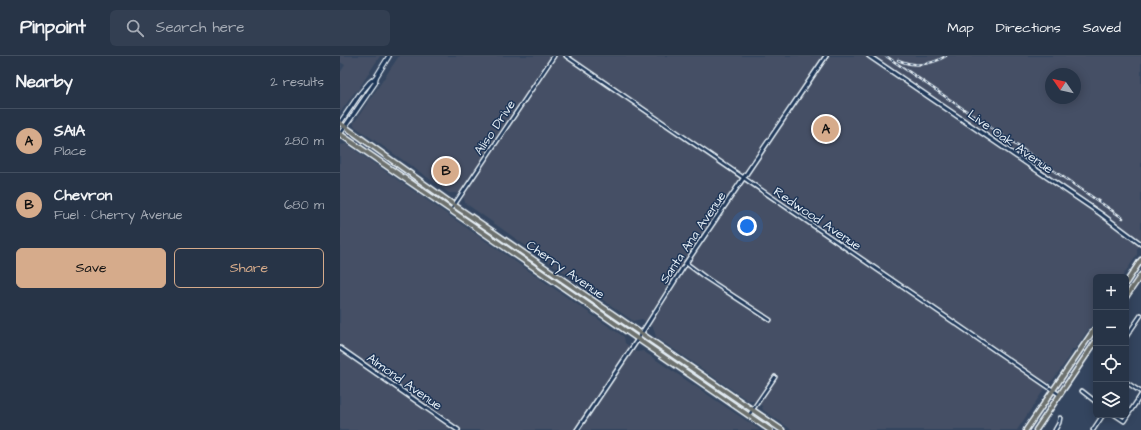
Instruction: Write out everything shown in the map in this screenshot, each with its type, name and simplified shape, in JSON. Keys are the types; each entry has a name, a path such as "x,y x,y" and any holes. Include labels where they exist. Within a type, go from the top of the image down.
{"main road":[{"path":"340,123 359,95 376,77 389,56"},
{"path":"340,134 375,83 376,77"},
{"name":"Cherry Avenue","path":"340,123 454,204 782,430"},
{"name":"Cherry Avenue","path":"340,134 770,430"},
{"path":"1129,278 1141,260"},
{"path":"1129,293 1141,275"},
{"path":"1026,430 1093,331"},
{"path":"1036,430 1093,346"}],"street":[{"name":"Aliso Drive","path":"451,210 554,56"},
{"name":"Redwood Avenue","path":"566,56 1060,396"},
{"name":"Santa Ana Avenue","path":"577,430 638,339 686,263 826,56"},
{"name":"Live Oak Avenue","path":"869,56 1100,214 1141,244"},
{"path":"686,263 770,320"},
{"path":"1129,333 1141,315"},
{"name":"Almond Avenue","path":"340,348 458,430"},
{"path":"749,415 775,377"},
{"path":"1129,384 1141,394 1129,413"},
{"path":"1082,391 1093,400"},
{"path":"1055,430 1060,423 1060,418"},
{"path":"1092,430 1101,418"}],"shaded area":[{"path":"340,56 380,56 358,90 340,111 340,73 345,65 340,62"},
{"path":"399,56 1141,56 1141,243 1137,249 1137,255 1124,274 1093,274 1093,323 1075,349 1073,349 1070,354 1071,355 1052,381 1049,382 1017,430 792,430 763,410 762,406 752,400 747,400 656,337 653,327 642,319 633,321 465,203 464,198 455,193 449,193 354,126 354,123"},
{"path":"346,144 624,337 625,343 637,352 643,351 760,430 340,430 340,145"}],"railway":[{"path":"886,56 1123,218"},
{"path":"898,60 910,64 922,64 946,56"}],"place":[{"name":"SAIA","path":"826,129"},
{"name":"Chevron","path":"446,171"}]}
